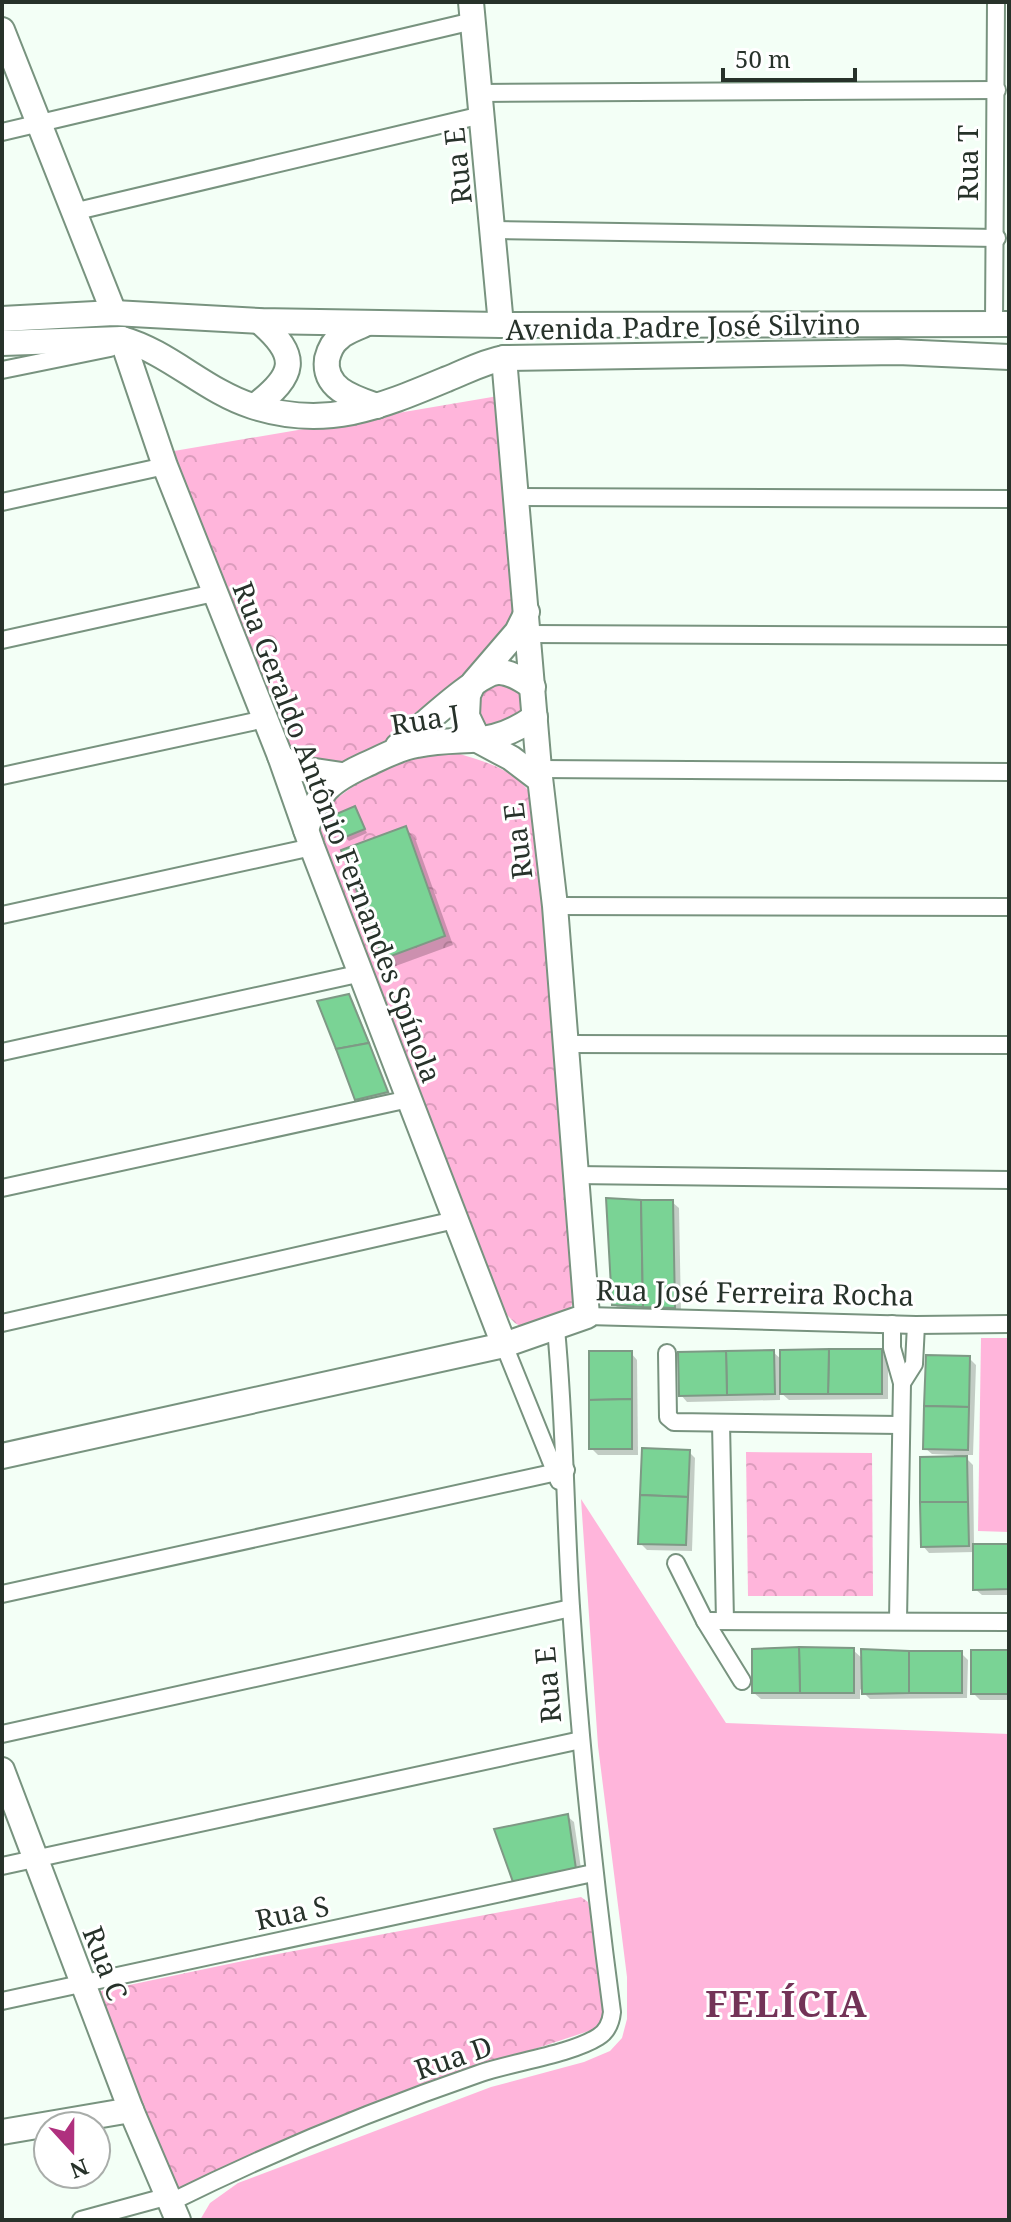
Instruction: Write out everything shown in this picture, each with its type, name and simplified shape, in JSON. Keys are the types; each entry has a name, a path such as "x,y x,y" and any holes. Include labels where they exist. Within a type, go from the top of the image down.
{"street":[{"name":"Rua T","path":"996,2 997,238 1002,324"},
{"path":"2,132 472,12"},
{"name":"Rua E","path":"472,12 501,325"},
{"path":"2,30 114,313"},
{"path":"73,212 481,104 997,90"},
{"path":"494,230 997,238"},
{"name":"Avenida Padre José Silvino","path":"2,319 114,313 259,321 501,325 1002,324"},
{"path":"255,406 279,387 287,370 287,355 278,337 259,321"},
{"path":"369,322 338,338 329,351 326,366 335,387 349,397 377,406"},
{"path":"2,370 122,342"},
{"name":"Rua Geraldo Antônio Fernandes Spínola","path":"122,342 165,466 280,756 504,1345"},
{"name":"Avenida Padre José Silvino","path":"2,343 137,343 211,388 255,406 301,416 349,414 445,380 483,362 504,358 883,352 1009,357"},
{"name":"Rua E","path":"504,358 539,774 567,1044 574,1175 587,1316"},
{"path":"2,502 165,466"},
{"path":"517,497 1009,499"},
{"path":"2,640 214,593"},
{"path":"393,750 474,682 528,623 1009,636"},
{"path":"533,687 517,677 498,672 474,682 468,695 467,716 479,741 539,774 1009,772"},
{"name":"Rua J","path":"309,839 312,810 320,794 342,775 393,750 504,736 535,717"},
{"path":"2,776 265,719"},
{"path":"280,756 295,768 308,772 342,775"},
{"path":"2,915 309,839"},
{"path":"555,906 1009,907"},
{"path":"2,1052 362,973"},
{"path":"567,1044 1009,1045"},
{"path":"2,1188 409,1099"},
{"path":"574,1175 1009,1180"},
{"path":"2,1323 455,1220"},
{"name":"Rua José Ferreira Rocha","path":"2,1456 504,1345 587,1316 916,1325 1009,1324"},
{"path":"892,1324 892,1348 902,1383 898,1621"},
{"path":"902,1383 914,1364 916,1325"},
{"name":"Rua E","path":"556,1329 560,1472 564,1491 593,1873"},
{"path":"2,1594 560,1472 504,1345"},
{"path":"667,1353 670,1421 900,1425"},
{"path":"721,1423 725,1621"},
{"path":"676,1563 705,1621 742,1681"},
{"path":"2,1734 571,1608"},
{"path":"705,1621 1009,1622"},
{"path":"2,1866 581,1740"},
{"name":"Rua C","path":"2,1770 82,1985 169,2198"},
{"name":"Rua S","path":"2,2001 593,1873"},
{"name":"Rua D","path":"169,2198 354,2120 484,2072 598,2037 607,2030 612,2012 593,1873"},
{"path":"2,2132 131,2110"},
{"path":"81,2220 169,2198"}],"green space":[{"path":"498,396 517,606 513,622 502,640 461,683 381,747 340,768 313,766 290,751 195,517 174,451"},
{"path":"505,682 520,693 524,711 507,732 480,726 474,699 479,691"},
{"path":"457,753 491,764 511,775 535,801 576,1295 563,1315 527,1330 500,1308 318,845 320,823 333,801 369,775 415,757"},
{"path":"981,1338 1009,1338 1009,1532 978,1531"},
{"path":"746,1452 872,1453 873,1596 748,1596"},
{"path":"581,1499 726,1723 1009,1734 1009,2220 200,2220 210,2203 238,2183 491,2087 584,2062 610,2051 622,2038 627,2019 627,1977 598,1746"},
{"path":"581,1897 588,1902 610,2013 598,2028 422,2086 183,2188 172,2185 96,1992 262,1957"}],"building":[{"path":"355,806 365,829 343,838 334,815"},
{"path":"406,826 445,936 383,959 341,850"},
{"path":"349,994 369,1043 336,1049 317,1001"},
{"path":"369,1043 388,1092 355,1100 336,1049"},
{"path":"606,1198 641,1200 643,1307 612,1305"},
{"path":"641,1200 673,1200 675,1308 643,1307"},
{"path":"829,1349 882,1349 882,1394 828,1394"},
{"path":"829,1349 828,1394 780,1394 780,1350"},
{"path":"774,1350 775,1394 727,1395 726,1351"},
{"path":"589,1351 632,1351 632,1399 589,1400"},
{"path":"726,1351 727,1395 679,1396 678,1352"},
{"path":"926,1355 970,1356 969,1407 924,1406"},
{"path":"632,1399 632,1449 589,1449 589,1400"},
{"path":"924,1406 969,1407 968,1450 923,1449"},
{"path":"642,1448 690,1450 688,1497 640,1495"},
{"path":"967,1456 968,1502 920,1502 920,1457"},
{"path":"640,1495 688,1497 686,1545 638,1544"},
{"path":"920,1502 968,1502 969,1546 921,1547"},
{"path":"973,1544 1009,1544 1009,1589 973,1590"},
{"path":"799,1647 854,1648 854,1693 800,1693"},
{"path":"799,1647 800,1693 752,1693 752,1649"},
{"path":"861,1649 909,1651 909,1693 862,1694"},
{"path":"971,1650 1009,1650 1009,1694 971,1694"},
{"path":"909,1651 962,1651 962,1693 909,1693"},
{"path":"568,1814 576,1869 513,1882 494,1829"}],"district":[{"name":"FELÍCIA","path":"787,2003"}]}
